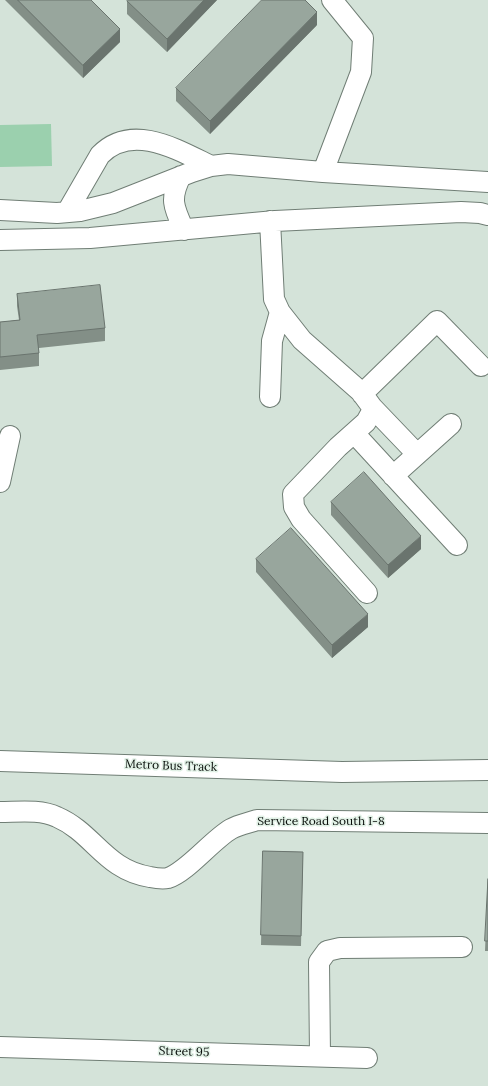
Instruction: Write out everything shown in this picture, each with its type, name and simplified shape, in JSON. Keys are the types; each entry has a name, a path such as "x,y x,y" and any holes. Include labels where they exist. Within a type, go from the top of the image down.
{"street":[{"path":"323,172 361,72 363,38 332,0"},
{"path":"59,239 62,213 100,155 108,147 120,142 141,139 176,149 211,166"},
{"path":"0,210 62,213 113,203 181,176 211,166 228,164 323,172 486,182 484,214 454,212 270,221 184,230 59,239 0,240"},
{"path":"181,176 174,189 173,206 184,230"},
{"path":"270,221 274,299 280,312 302,340 367,400 417,454"},
{"path":"270,397 272,341 280,312"},
{"path":"367,400 437,321 481,366"},
{"path":"367,400 371,413 366,422 293,494 294,507 301,519 367,593"},
{"path":"393,476 451,424"},
{"path":"354,433 457,545"},
{"path":"1,475 10,436"},
{"name":"Metro Bus Track","path":"0,761 342,772 488,770"},
{"name":"Metro Bus Track","path":"342,772 488,784"},
{"name":"Service Road South I-8","path":"0,812 43,812 57,817 74,828 119,867 135,875 154,878 168,878 185,867 231,829 257,820 488,823"},
{"path":"320,1056 319,962 327,951 340,948 462,947"},
{"name":"Street 95","path":"0,1047 367,1058"}],"green space":[{"path":"51,124 52,166 0,167 0,125"}],"building":[{"path":"18,0 91,0 120,29 83,65"},
{"path":"204,0 167,39 127,1"},
{"path":"262,0 305,0 317,12 210,121 176,88"},
{"path":"100,285 105,328 37,335 39,353 0,357 0,322 20,320 17,294"},
{"path":"364,472 421,536 388,565 331,502"},
{"path":"291,528 368,614 332,645 256,559"},
{"path":"263,851 303,852 301,936 261,935"},
{"path":"488,879 488,941 485,941"}]}
